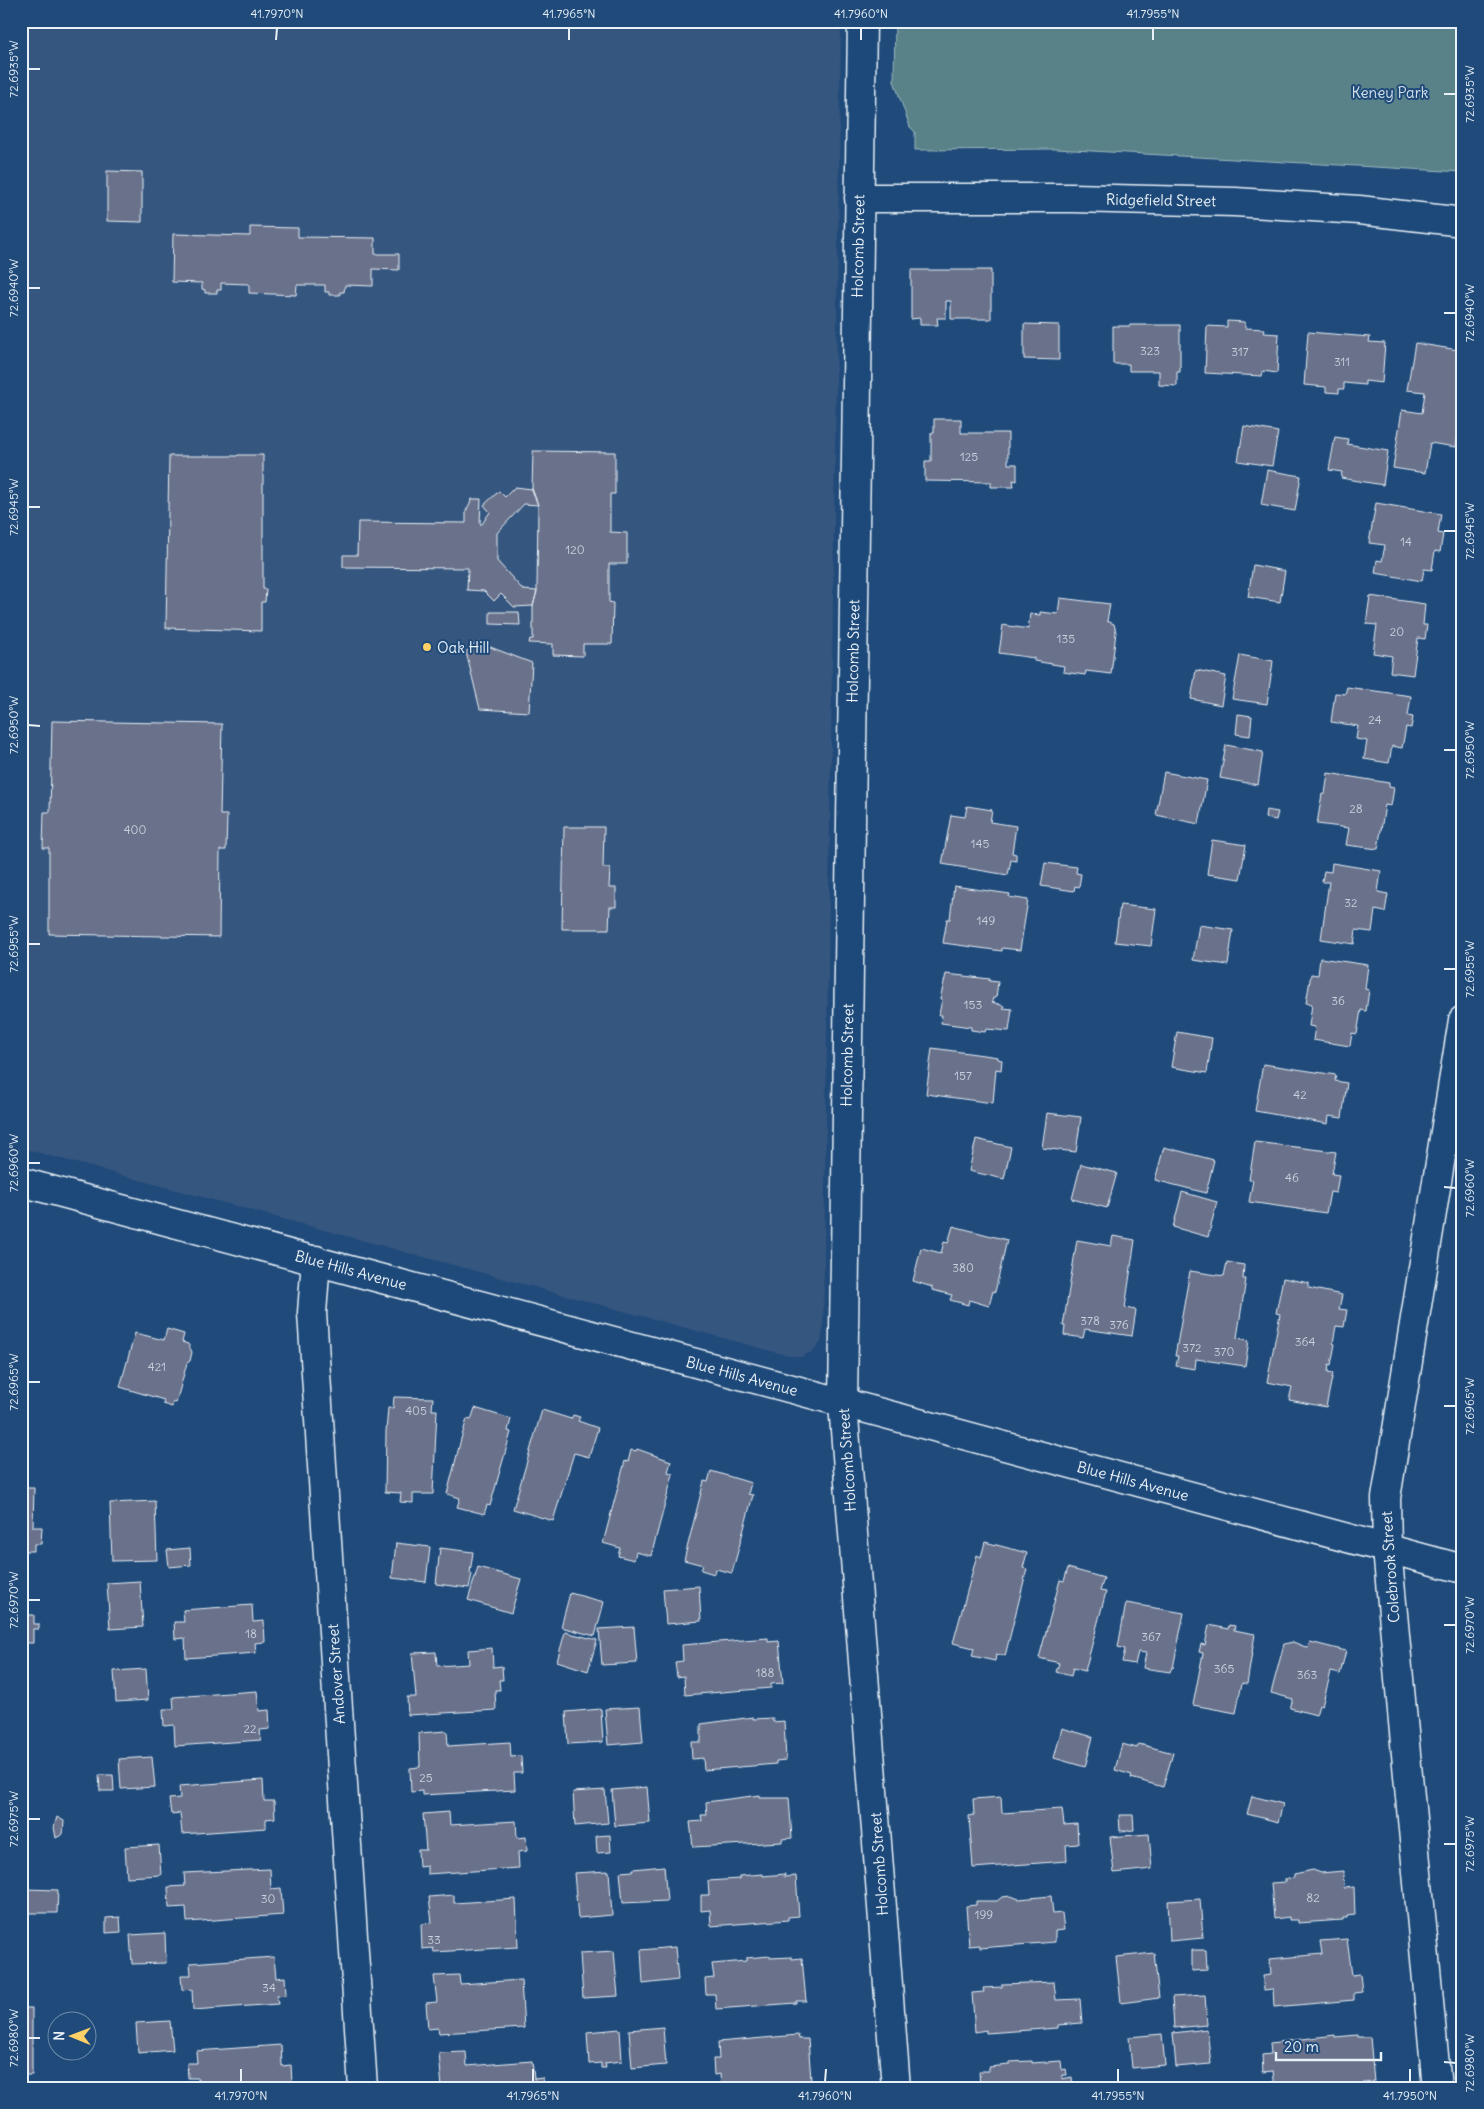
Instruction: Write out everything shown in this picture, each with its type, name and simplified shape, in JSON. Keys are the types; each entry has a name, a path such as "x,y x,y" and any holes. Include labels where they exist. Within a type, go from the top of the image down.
{"street":[{"name":"Holcomb Street","path":"862,21 843,1404 896,2088"},
{"name":"Ridgefield Street","path":"859,198 1072,198 1235,202 1359,210 1463,222"},
{"name":"Colebrook Street","path":"1437,2088 1386,1549 1386,1498 1463,1020"},
{"name":"Blue Hills Avenue","path":"21,1182 1463,1570"},
{"name":"Andover Street","path":"316,1260 312,1312 363,2088"}],"shaded area":[{"name":"Oak Hill","path":"21,21 841,21 823,1330 821,1342 813,1351 801,1357 789,1356 21,1148"}],"green space":[{"name":"Keney Park","path":"895,21 1463,21 1463,172 1056,149 915,150 915,132 910,127 894,81"}],"building":[{"path":"107,171 142,172 142,222 107,221"},
{"path":"250,227 298,228 298,237 375,238 375,254 399,254 399,270 373,269 373,286 345,285 344,292 340,292 340,295 329,295 329,292 325,292 325,285 297,285 296,295 249,293 249,284 221,283 221,290 217,290 217,293 205,293 205,290 202,289 202,283 172,282 173,234 250,236"},
{"path":"911,270 991,270 991,319 951,319 951,301 946,301 946,318 937,318 938,325 920,325 920,318 911,319"},
{"path":"1227,321 1245,322 1245,328 1265,329 1264,333 1279,334 1277,373 1263,371 1262,376 1205,373 1207,326 1227,327"},
{"path":"1024,324 1059,325 1059,360 1024,359"},
{"path":"1180,325 1180,372 1177,372 1177,386 1159,385 1159,371 1129,371 1129,364 1113,364 1113,326"},
{"path":"1308,332 1370,337 1369,342 1385,343 1382,383 1365,381 1365,385 1344,383 1344,389 1339,389 1339,393 1326,392 1326,387 1304,385"},
{"path":"1415,343 1458,350 1458,356 1463,357 1463,429 1459,428 1456,447 1430,443 1425,473 1393,468 1402,410 1422,413 1425,392 1407,390"},
{"path":"934,419 961,419 961,433 1008,433 1008,464 1017,464 1017,481 1013,480 1014,487 991,487 991,482 925,481 925,461 931,461 931,433 934,433"},
{"path":"1244,426 1278,432 1272,466 1238,461"},
{"path":"1335,437 1348,439 1347,444 1388,451 1383,485 1341,478 1342,472 1329,470"},
{"path":"533,451 615,452 615,494 610,494 610,532 627,533 627,564 609,564 609,602 613,603 612,644 583,644 583,656 553,655 553,644 529,643 530,639 533,639 533,606 537,591 538,505 532,489"},
{"path":"263,455 263,589 266,589 265,602 261,602 261,631 166,628 169,456"},
{"path":"1267,470 1301,476 1295,511 1261,505"},
{"path":"515,487 532,489 538,505 524,504 497,533 497,561 523,590 537,591 533,606 514,607 501,594 494,601 484,591 467,590 468,568 343,567 343,555 357,555 358,522 466,523 466,511 472,499 481,499 480,524 482,524 490,512 484,505 499,491 505,497"},
{"path":"1376,503 1441,514 1438,533 1443,534 1440,552 1435,551 1432,570 1424,569 1422,581 1375,573 1377,560 1382,561 1385,545 1369,543"},
{"path":"1253,565 1285,571 1280,602 1248,597"},
{"path":"1370,596 1425,604 1423,625 1427,625 1425,639 1418,638 1413,675 1390,672 1392,656 1373,653 1377,625 1366,624"},
{"path":"1060,598 1110,604 1107,621 1114,624 1116,632 1111,674 1086,671 1085,675 1063,672 1064,666 1034,661 1034,658 999,653 1003,625 1028,629 1030,614 1040,615 1040,612 1058,614"},
{"path":"490,612 519,612 520,625 490,624"},
{"path":"477,642 532,663 529,712 480,709 466,652"},
{"path":"1240,655 1273,661 1267,704 1232,699"},
{"path":"1196,670 1226,676 1221,705 1191,699"},
{"path":"1347,687 1411,696 1408,716 1413,717 1411,728 1406,727 1402,748 1392,746 1389,763 1364,759 1367,741 1356,739 1358,726 1331,722 1335,693 1345,694"},
{"path":"1238,714 1252,716 1250,736 1236,734"},
{"path":"52,721 222,724 220,815 227,815 226,850 220,850 219,937 49,934 49,848 43,848 44,812 50,812"},
{"path":"1226,745 1263,752 1258,785 1220,778"},
{"path":"1164,772 1207,780 1199,824 1156,815"},
{"path":"1328,773 1389,783 1389,787 1394,788 1391,806 1385,805 1378,849 1346,845 1349,828 1317,824"},
{"path":"967,806 992,810 990,822 1016,826 1012,853 1016,854 1016,861 1011,860 1008,875 942,864 951,815 965,817"},
{"path":"1266,810 1278,812 1276,820 1265,818"},
{"path":"564,827 604,827 603,868 610,868 609,888 616,888 616,907 610,907 609,929 562,929"},
{"path":"1212,840 1246,845 1240,879 1207,874"},
{"path":"1045,863 1077,867 1076,873 1081,874 1079,887 1075,886 1074,891 1041,886"},
{"path":"1332,863 1381,871 1378,892 1388,894 1385,912 1375,910 1372,932 1356,930 1354,944 1321,939 1329,882 1322,882 1324,871 1331,872"},
{"path":"954,886 1010,894 1009,897 1028,900 1020,950 1002,948 1002,951 943,943 947,919 950,919"},
{"path":"1120,905 1156,909 1151,946 1115,942"},
{"path":"1199,925 1233,930 1228,965 1193,960"},
{"path":"1320,958 1368,965 1365,989 1369,990 1366,1011 1361,1010 1357,1034 1352,1033 1350,1046 1313,1040 1315,1027 1309,1026 1312,1004 1306,1003 1311,974 1318,975"},
{"path":"946,974 990,979 989,981 998,982 996,998 993,998 992,1002 1004,1006 1003,1008 1012,1009 1009,1031 986,1029 985,1032 971,1030 971,1027 941,1023 942,1015 939,1015 942,999 940,999"},
{"path":"1177,1032 1212,1038 1207,1073 1171,1067"},
{"path":"932,1048 998,1057 998,1059 1002,1060 1001,1070 996,1069 993,1103 926,1094"},
{"path":"1263,1064 1336,1075 1335,1081 1347,1083 1342,1118 1329,1116 1328,1124 1255,1111"},
{"path":"1047,1113 1081,1117 1076,1152 1042,1148"},
{"path":"976,1139 1011,1147 1004,1179 969,1171"},
{"path":"1255,1142 1336,1152 1332,1174 1339,1175 1336,1193 1330,1192 1326,1213 1249,1202 1253,1180 1249,1180"},
{"path":"1164,1147 1214,1160 1206,1193 1155,1180"},
{"path":"1081,1164 1117,1173 1107,1208 1072,1199"},
{"path":"1182,1192 1217,1202 1208,1237 1173,1227"},
{"path":"953,1226 1007,1240 995,1292 993,1291 989,1306 969,1300 968,1305 950,1300 952,1295 932,1290 932,1287 913,1281 921,1248 941,1253 944,1242 948,1243"},
{"path":"1113,1236 1135,1240 1125,1308 1136,1310 1132,1336 1085,1329 1083,1338 1064,1335 1065,1326 1063,1326 1077,1240 1111,1246"},
{"path":"1227,1262 1244,1265 1243,1279 1246,1279 1237,1338 1249,1340 1245,1366 1196,1359 1195,1369 1176,1366 1178,1356 1175,1356 1190,1271 1224,1276"},
{"path":"1283,1278 1309,1283 1309,1288 1342,1295 1339,1309 1347,1310 1344,1327 1336,1326 1333,1343 1335,1344 1328,1372 1333,1373 1326,1407 1289,1400 1292,1387 1267,1382 1280,1314 1276,1313"},
{"path":"167,1329 184,1334 182,1342 188,1344 192,1352 176,1403 173,1402 172,1407 163,1404 164,1400 120,1387 135,1333 164,1340"},
{"path":"394,1397 433,1398 432,1410 437,1410 433,1494 413,1494 413,1503 400,1502 401,1493 385,1492 388,1408 393,1408"},
{"path":"475,1408 511,1419 508,1431 511,1432 490,1506 487,1505 484,1514 457,1507 460,1498 447,1494 467,1419 471,1420"},
{"path":"542,1410 571,1419 573,1415 580,1417 578,1421 598,1428 589,1457 574,1453 553,1521 513,1509"},
{"path":"637,1449 671,1461 668,1472 673,1474 651,1556 636,1552 634,1560 618,1556 620,1548 603,1543 625,1461 628,1462 631,1450 636,1451"},
{"path":"711,1471 751,1483 748,1494 753,1495 732,1573 716,1569 714,1574 701,1570 703,1565 684,1560 704,1481 708,1482"},
{"path":"21,1488 34,1488 33,1527 42,1527 41,1544 34,1544 34,1551 21,1551"},
{"path":"155,1501 157,1560 112,1561 110,1503"},
{"path":"985,1542 1027,1553 1023,1568 1027,1569 1005,1656 996,1654 995,1661 972,1656 974,1648 953,1643 977,1555 981,1557"},
{"path":"396,1543 430,1547 426,1582 392,1578"},
{"path":"190,1548 191,1565 169,1567 167,1550"},
{"path":"440,1548 473,1552 469,1588 436,1584"},
{"path":"478,1567 521,1579 511,1613 468,1600"},
{"path":"1068,1568 1104,1578 1100,1591 1106,1592 1085,1671 1073,1668 1071,1676 1056,1672 1059,1663 1039,1658 1060,1580 1064,1581"},
{"path":"21,1580 23,1580 23,1615 34,1615 34,1624 39,1624 39,1629 33,1629 33,1643 21,1643"},
{"path":"140,1581 143,1627 110,1629 107,1583"},
{"path":"699,1586 701,1621 666,1624 663,1589"},
{"path":"570,1593 604,1602 595,1636 561,1627"},
{"path":"1126,1603 1184,1613 1173,1668 1170,1672 1143,1668 1146,1653 1138,1652 1135,1664 1122,1662 1125,1649 1118,1647"},
{"path":"252,1605 253,1622 264,1621 265,1642 255,1643 256,1653 186,1658 185,1638 175,1639 174,1622 184,1622 183,1610"},
{"path":"1209,1625 1228,1629 1229,1625 1235,1626 1234,1630 1255,1634 1247,1684 1242,1683 1236,1713 1193,1705 1203,1653 1199,1652 1201,1644 1205,1645"},
{"path":"634,1627 637,1663 602,1665 599,1629"},
{"path":"565,1632 597,1640 588,1671 557,1661"},
{"path":"768,1638 768,1642 779,1641 783,1683 771,1684 771,1688 685,1695 684,1676 677,1677 675,1662 683,1661 682,1645"},
{"path":"1293,1642 1308,1648 1310,1642 1346,1651 1340,1674 1331,1672 1322,1706 1319,1705 1316,1715 1290,1708 1293,1699 1271,1693 1284,1644"},
{"path":"492,1648 493,1667 502,1666 503,1680 499,1680 500,1690 495,1690 496,1710 408,1715 407,1697 416,1697 412,1653 436,1652 437,1666 469,1664 468,1650"},
{"path":"146,1669 148,1700 116,1702 114,1671"},
{"path":"21,1682 24,1682 24,1700 21,1699"},
{"path":"257,1691 259,1711 269,1710 270,1729 260,1730 261,1740 175,1746 174,1725 164,1726 163,1709 174,1709 173,1697"},
{"path":"640,1707 643,1742 608,1745 605,1709"},
{"path":"601,1709 603,1742 568,1744 566,1712"},
{"path":"21,1714 29,1714 29,1735 21,1734"},
{"path":"753,1717 753,1719 773,1718 773,1722 784,1721 786,1760 776,1761 776,1764 704,1770 703,1758 692,1759 691,1742 701,1742 701,1724"},
{"path":"1062,1728 1093,1737 1085,1767 1054,1758"},
{"path":"447,1731 448,1746 510,1742 511,1757 521,1756 522,1773 514,1773 515,1790 422,1795 422,1791 411,1792 410,1768 420,1767 419,1733"},
{"path":"1122,1744 1137,1748 1139,1744 1173,1753 1163,1787 1131,1778 1132,1775 1115,1770"},
{"path":"152,1757 155,1787 121,1789 119,1759"},
{"path":"99,1775 113,1775 114,1791 100,1791"},
{"path":"263,1780 264,1801 274,1801 275,1818 266,1819 266,1828 182,1834 180,1813 171,1814 169,1799 180,1798 179,1786"},
{"path":"647,1787 650,1823 615,1826 612,1790"},
{"path":"605,1790 608,1823 575,1826 573,1792"},
{"path":"760,1795 760,1798 789,1798 792,1838 782,1839 782,1842 693,1847 690,1822 702,1821 701,1815 707,1815 706,1802"},
{"path":"1252,1796 1283,1804 1278,1822 1247,1814"},
{"path":"1001,1797 1002,1813 1062,1809 1064,1825 1077,1824 1078,1844 1066,1845 1067,1861 973,1868 969,1816 974,1815 973,1799"},
{"path":"449,1812 450,1825 516,1821 517,1838 526,1837 527,1851 518,1852 519,1868 427,1874 427,1866 419,1867 418,1850 426,1850 423,1814"},
{"path":"1119,1815 1133,1815 1134,1830 1120,1831"},
{"path":"57,1817 64,1821 63,1834 56,1838 54,1827"},
{"path":"1149,1834 1152,1869 1114,1873 1110,1837"},
{"path":"610,1835 611,1852 597,1853 596,1836"},
{"path":"159,1845 161,1875 127,1877 125,1847"},
{"path":"664,1866 667,1901 623,1903 620,1872"},
{"path":"270,1869 271,1889 281,1888 283,1915 187,1922 186,1907 169,1908 168,1887 185,1886 184,1873"},
{"path":"1313,1870 1321,1873 1343,1871 1344,1888 1354,1887 1355,1915 1347,1916 1343,1920 1298,1923 1298,1920 1289,1920 1289,1917 1274,1919 1271,1883 1286,1882 1285,1879 1294,1878 1294,1874"},
{"path":"609,1871 612,1915 578,1918 574,1873"},
{"path":"763,1874 763,1876 785,1874 784,1877 796,1876 799,1916 788,1917 788,1920 711,1926 710,1910 701,1911 701,1895 709,1895 708,1881 739,1879 739,1876"},
{"path":"21,1887 25,1887 25,1889 58,1890 57,1913 25,1913 25,1962 21,1962"},
{"path":"454,1895 454,1903 516,1899 518,1947 434,1952 433,1948 422,1949 421,1924 432,1923 429,1897"},
{"path":"1011,1896 1019,1899 1051,1896 1053,1914 1062,1913 1064,1930 1055,1931 1055,1942 980,1948 980,1945 969,1946 966,1906 976,1905 976,1901 997,1901 1002,1897"},
{"path":"1200,1899 1203,1938 1170,1941 1168,1901"},
{"path":"120,1917 121,1932 106,1933 106,1918"},
{"path":"165,1933 166,1963 132,1964 130,1935"},
{"path":"1347,1939 1352,1975 1360,1974 1362,1992 1354,1993 1354,2000 1274,2007 1273,1989 1264,1990 1263,1976 1271,1975 1270,1959 1322,1954 1320,1941"},
{"path":"675,1947 678,1980 643,1984 641,1950"},
{"path":"1192,1950 1206,1950 1207,1970 1192,1971"},
{"path":"614,1951 618,1996 583,1998 580,1953"},
{"path":"1154,1953 1159,1998 1121,2003 1116,1957"},
{"path":"770,1956 770,1958 802,1958 806,2001 716,2009 715,1994 706,1994 705,1979 714,1978 712,1964 746,1961 746,1958"},
{"path":"274,1957 276,1978 285,1977 286,1995 277,1996 278,2004 193,2010 192,1989 182,1990 181,1975 191,1975 190,1963"},
{"path":"459,1975 460,1984 521,1980 524,2028 439,2033 438,2028 428,2029 426,2003 437,2002 434,1976"},
{"path":"1054,1982 1056,2000 1080,1999 1082,2023 1058,2025 1058,2028 986,2033 986,2030 975,2032 972,1993 984,1992 983,1988 1002,1987 1002,1984"},
{"path":"1205,1995 1207,2025 1174,2028 1172,1997"},
{"path":"21,2008 32,2008 32,2075 21,2075"},
{"path":"170,2021 173,2050 138,2053 136,2023"},
{"path":"663,2027 666,2065 632,2068 629,2030"},
{"path":"620,2029 622,2061 605,2063 606,2068 601,2068 601,2063 589,2064 587,2032"},
{"path":"1207,2029 1211,2064 1176,2067 1173,2033"},
{"path":"1162,2034 1165,2065 1132,2068 1129,2037"},
{"path":"798,2035 799,2039 808,2039 811,2080 803,2081 803,2085 721,2088 720,2074 714,2075 713,2059 719,2059 718,2042"},
{"path":"1335,2035 1335,2037 1358,2035 1358,2037 1370,2037 1374,2082 1363,2083 1363,2086 1349,2088 1275,2088 1273,2071 1263,2072 1262,2055 1271,2054 1270,2043"},
{"path":"281,2045 282,2066 291,2065 292,2083 283,2083 284,2088 198,2088 198,2078 188,2078 187,2063 197,2063 196,2051"},
{"path":"466,2052 467,2066 532,2061 534,2079 543,2078 544,2088 442,2088 439,2053"},
{"path":"1032,2061 1032,2063 1061,2061 1062,2070 1066,2069 1067,2075 1062,2075 1062,2079 1072,2077 1073,2088 980,2088 979,2071 989,2071 989,2067 1009,2065 1009,2062"}],"place":[{"name":"Oak Hill","path":"427,647"}]}
